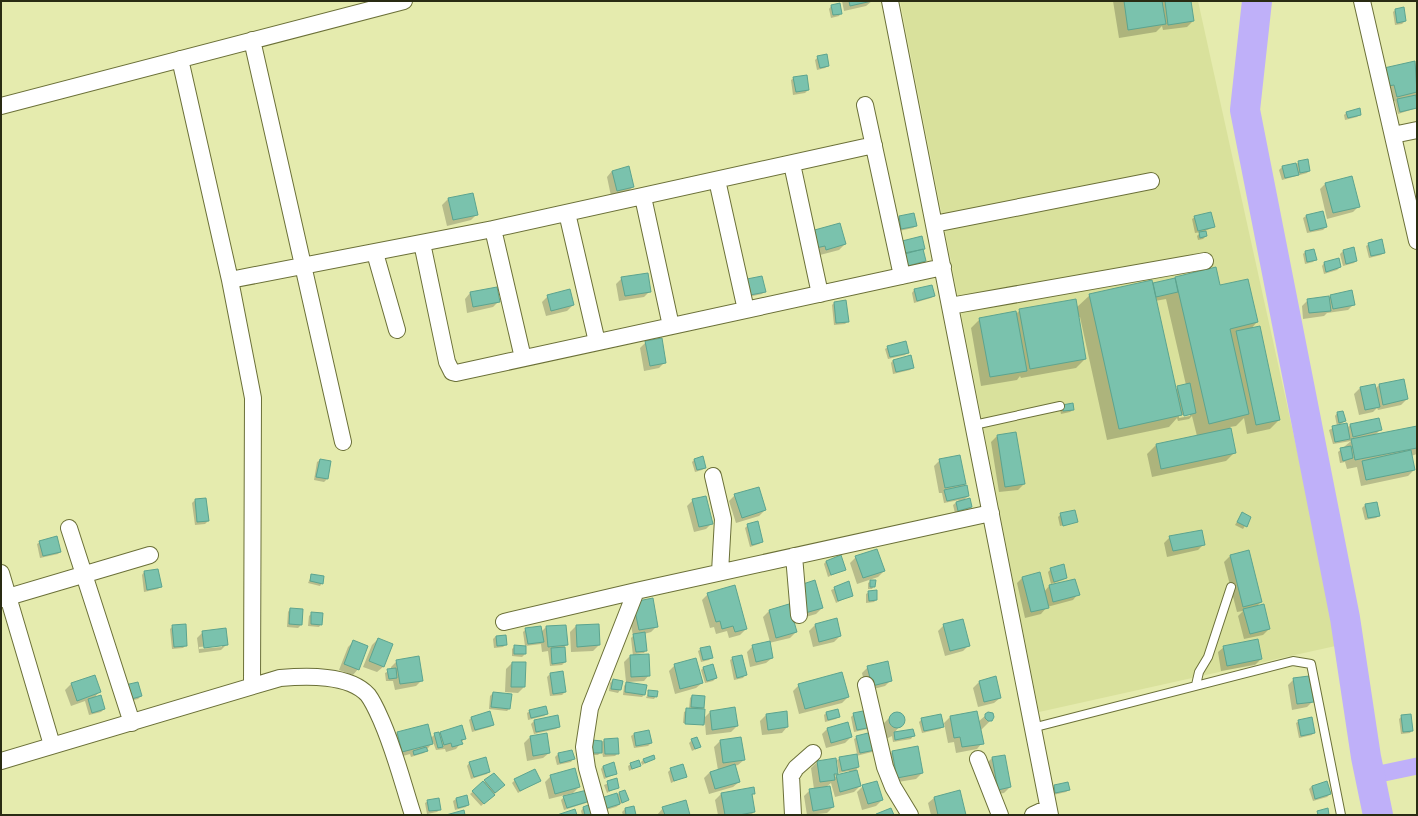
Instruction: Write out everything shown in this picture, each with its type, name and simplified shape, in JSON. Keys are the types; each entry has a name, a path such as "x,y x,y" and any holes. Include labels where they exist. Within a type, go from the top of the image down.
{"street":[{"path":"1,106 404,1"},
{"path":"890,1 1049,811 1033,815"},
{"path":"1362,1 1417,241"},
{"path":"252,40 343,442"},
{"path":"180,60 230,280 253,398 252,686"},
{"path":"865,104 902,276"},
{"path":"1393,135 1417,130"},
{"path":"230,280 493,229 874,145"},
{"path":"792,164 820,294"},
{"path":"717,180 746,310"},
{"path":"934,224 1151,181"},
{"path":"643,196 671,326"},
{"path":"567,213 597,342"},
{"path":"493,229 523,358"},
{"path":"422,243 447,362 452,372 943,267"},
{"path":"375,253 397,330"},
{"path":"950,306 1205,262"},
{"path":"713,476 723,520 720,572"},
{"path":"504,622 720,572 991,513"},
{"path":"69,528 132,723"},
{"path":"5,598 150,555"},
{"path":"794,556 800,615"},
{"path":"1,573 5,598 52,745"},
{"path":"600,815 587,768 584,747 590,708 636,591"},
{"path":"1,761 280,678 328,678 340,680 367,694 375,706 392,745 413,815"},
{"path":"866,685 885,767 893,787 910,815"},
{"path":"793,815 791,776 796,768 813,753"},
{"path":"978,759 1000,815"}],"lane":[{"path":"974,425 1060,406"},
{"path":"1196,685 1199,672 1208,657 1231,587"},
{"path":"1032,728 1293,661 1311,664 1341,815"}],"shaded area":[{"path":"900,1 1198,1 1340,645 1039,712"}],"building":[{"path":"849,1 872,1 850,6"},
{"path":"1124,1 1162,1 1166,24 1128,30"},
{"path":"1165,1 1191,1 1194,21 1168,25"},
{"path":"840,3 842,14 833,15 831,5"},
{"path":"1404,7 1406,21 1397,23 1395,9"},
{"path":"827,54 829,66 820,68 817,56"},
{"path":"1415,61 1417,92 1397,97 1394,85 1388,86 1384,68"},
{"path":"807,75 809,90 796,92 793,77"},
{"path":"1416,95 1417,108 1400,112 1397,99"},
{"path":"1360,108 1361,115 1348,118 1346,112"},
{"path":"1308,159 1310,171 1300,173 1298,161"},
{"path":"1296,163 1299,175 1285,178 1282,166"},
{"path":"629,166 634,187 617,191 612,171"},
{"path":"1352,176 1360,207 1333,213 1325,183"},
{"path":"473,193 478,215 453,220 448,198"},
{"path":"1323,211 1327,227 1310,231 1306,215"},
{"path":"1211,212 1215,227 1198,231 1194,216"},
{"path":"914,213 917,226 901,229 899,216"},
{"path":"840,223 846,244 826,250 825,246 816,248 811,231"},
{"path":"1206,231 1207,236 1200,238 1199,232"},
{"path":"922,236 925,249 904,253 902,241"},
{"path":"1382,239 1385,253 1371,256 1368,243"},
{"path":"1354,247 1357,261 1346,264 1343,250"},
{"path":"923,249 926,261 904,267 901,255"},
{"path":"1314,249 1317,260 1307,262 1305,251"},
{"path":"1339,258 1341,267 1326,272 1324,262"},
{"path":"1216,267 1220,285 1248,279 1258,322 1230,329 1249,414 1209,424 1175,277"},
{"path":"648,273 651,292 625,296 621,277"},
{"path":"762,276 766,292 750,295 747,279"},
{"path":"1175,278 1178,292 1156,297 1153,283"},
{"path":"1152,280 1182,415 1119,429 1089,294"},
{"path":"932,285 935,296 917,301 914,289"},
{"path":"497,287 500,302 473,307 470,292"},
{"path":"570,289 574,305 551,311 547,295"},
{"path":"1352,290 1355,305 1333,309 1330,295"},
{"path":"1329,296 1331,311 1309,313 1307,299"},
{"path":"1076,299 1086,359 1030,369 1019,309"},
{"path":"846,300 849,322 836,323 834,302"},
{"path":"1016,311 1027,371 990,377 979,318"},
{"path":"1260,326 1280,420 1256,425 1236,331"},
{"path":"662,338 666,363 650,366 645,341"},
{"path":"906,341 909,353 890,357 887,346"},
{"path":"911,355 914,368 896,372 893,360"},
{"path":"1404,379 1408,399 1383,405 1379,384"},
{"path":"1190,383 1196,413 1184,416 1177,386"},
{"path":"1375,384 1380,407 1365,410 1360,387"},
{"path":"1073,403 1074,410 1063,411 1062,405"},
{"path":"1343,411 1346,421 1339,423 1337,412"},
{"path":"1379,418 1382,430 1353,437 1350,424"},
{"path":"1347,423 1350,439 1335,442 1332,426"},
{"path":"1417,426 1417,448 1355,460 1351,439"},
{"path":"1231,428 1236,453 1161,469 1156,444"},
{"path":"1016,432 1025,484 1005,487 997,435"},
{"path":"1351,446 1353,458 1343,461 1340,448"},
{"path":"1411,450 1415,470 1366,480 1362,461"},
{"path":"960,455 966,484 945,488 939,459"},
{"path":"703,456 706,468 697,470 694,459"},
{"path":"320,459 331,461 328,479 316,477"},
{"path":"967,485 969,496 947,501 944,490"},
{"path":"759,487 766,510 742,518 734,494"},
{"path":"706,496 713,524 699,527 692,499"},
{"path":"206,498 209,521 197,522 195,499"},
{"path":"970,498 972,507 958,511 956,502"},
{"path":"1377,502 1380,516 1368,518 1365,504"},
{"path":"1075,510 1078,522 1063,526 1060,513"},
{"path":"1242,512 1251,517 1247,527 1237,522"},
{"path":"758,521 763,542 752,545 747,524"},
{"path":"1202,530 1205,545 1173,551 1169,536"},
{"path":"57,536 61,552 43,556 39,541"},
{"path":"877,549 885,571 863,578 855,556"},
{"path":"1249,550 1262,602 1243,607 1230,555"},
{"path":"841,555 846,570 831,575 826,561"},
{"path":"1064,564 1067,578 1054,582 1050,568"},
{"path":"158,569 162,587 147,590 144,571"},
{"path":"1040,572 1049,608 1031,612 1022,577"},
{"path":"311,574 324,576 323,584 310,581"},
{"path":"1075,579 1080,595 1053,602 1049,585"},
{"path":"815,580 823,608 805,613 800,585"},
{"path":"870,580 876,580 875,587 870,587"},
{"path":"849,581 853,596 838,601 834,587"},
{"path":"735,585 747,629 735,632 733,626 722,629 720,621 716,622 707,593"},
{"path":"877,590 877,600 869,601 868,591"},
{"path":"653,598 658,627 639,630 633,602"},
{"path":"789,604 797,632 776,638 769,610"},
{"path":"1264,604 1270,629 1250,634 1243,609"},
{"path":"290,608 303,609 302,625 289,624"},
{"path":"311,612 323,613 322,625 311,624"},
{"path":"837,618 841,636 819,642 815,624"},
{"path":"963,619 970,646 950,651 943,624"},
{"path":"186,624 187,646 174,647 172,625"},
{"path":"599,624 600,645 577,647 576,625"},
{"path":"566,625 568,645 548,647 546,626"},
{"path":"541,626 544,642 528,644 525,628"},
{"path":"226,628 228,645 204,648 202,631"},
{"path":"645,632 647,651 636,652 633,634"},
{"path":"506,635 507,645 497,646 496,636"},
{"path":"378,638 393,644 384,667 369,661"},
{"path":"1258,639 1262,659 1227,666 1223,646"},
{"path":"353,640 368,646 359,670 344,664"},
{"path":"770,641 773,658 756,662 752,645"},
{"path":"514,645 526,646 526,654 514,654"},
{"path":"710,646 713,658 703,660 700,648"},
{"path":"565,647 566,662 552,664 551,648"},
{"path":"649,654 650,676 631,677 630,655"},
{"path":"742,655 747,675 737,678 732,657"},
{"path":"419,656 423,681 400,684 396,660"},
{"path":"696,658 703,683 680,689 674,664"},
{"path":"888,661 892,681 872,686 867,666"},
{"path":"512,662 526,662 525,687 511,687"},
{"path":"713,664 717,678 707,681 703,667"},
{"path":"396,668 397,678 389,679 387,669"},
{"path":"563,671 566,692 553,694 550,673"},
{"path":"842,672 849,697 805,709 798,684"},
{"path":"95,675 101,692 77,701 71,683"},
{"path":"996,676 1001,698 984,702 979,681"},
{"path":"1309,676 1314,702 1297,704 1293,678"},
{"path":"613,679 623,681 621,690 611,689"},
{"path":"138,682 142,696 128,700 125,685"},
{"path":"626,682 647,685 645,695 625,692"},
{"path":"648,690 658,691 657,697 648,696"},
{"path":"493,692 512,694 510,709 491,707"},
{"path":"101,695 105,709 92,713 88,699"},
{"path":"692,695 705,696 704,708 691,707"},
{"path":"546,706 548,714 531,718 529,710"},
{"path":"735,707 738,726 712,730 710,711"},
{"path":"686,708 705,709 704,725 685,724"},
{"path":"838,709 840,717 828,720 826,712"},
{"path":"868,710 872,727 857,730 853,713"},
{"path":"490,711 494,725 475,730 471,717"},
{"path":"787,711 788,727 768,730 766,714"},
{"path":"977,711 984,744 962,747 960,737 954,738 950,716"},
{"path":"897,712 904,717 905,720 900,727 897,728 890,723 889,720 894,713"},
{"path":"988,712 993,713 994,717 992,721 988,721 985,718 985,714"},
{"path":"941,714 944,727 924,731 921,718"},
{"path":"1411,714 1413,731 1403,732 1401,715"},
{"path":"558,715 560,727 536,732 534,720"},
{"path":"1312,717 1315,733 1301,736 1298,720"},
{"path":"848,722 852,737 831,743 827,728"},
{"path":"428,724 433,744 402,752 397,732"},
{"path":"462,725 466,739 461,740 463,744 452,747 451,743 444,745 440,732"},
{"path":"913,729 915,736 895,740 894,732"},
{"path":"649,730 652,743 636,746 634,733"},
{"path":"439,732 443,747 438,748 434,733"},
{"path":"872,732 875,750 860,753 856,736"},
{"path":"547,733 550,753 533,756 530,736"},
{"path":"697,737 701,747 695,749 691,739"},
{"path":"741,737 745,760 723,763 720,740"},
{"path":"618,738 619,754 605,754 604,739"},
{"path":"592,740 602,741 602,753 592,753"},
{"path":"918,746 923,773 897,778 892,751"},
{"path":"426,747 428,751 414,755 413,751"},
{"path":"572,750 575,759 560,763 558,753"},
{"path":"857,754 859,767 842,771 839,757"},
{"path":"654,755 655,759 645,763 643,759"},
{"path":"1005,755 1011,787 998,790 992,757"},
{"path":"486,757 490,772 474,777 469,762"},
{"path":"836,758 838,774 834,774 835,780 820,782 817,761"},
{"path":"639,760 641,766 632,769 630,763"},
{"path":"614,762 617,774 606,777 603,766"},
{"path":"683,764 687,777 674,781 670,768"},
{"path":"735,764 740,782 715,789 710,772"},
{"path":"575,768 580,787 555,794 550,775"},
{"path":"535,769 541,781 520,791 514,779"},
{"path":"857,770 861,786 840,792 836,775"},
{"path":"494,773 505,785 495,793 484,780"},
{"path":"617,778 619,788 609,791 607,781"},
{"path":"483,781 495,795 484,804 472,791"},
{"path":"877,781 883,800 868,804 862,785"},
{"path":"1327,781 1331,794 1315,799 1312,786"},
{"path":"1068,782 1070,790 1055,793 1054,785"},
{"path":"830,786 834,807 813,811 809,789"},
{"path":"754,787 755,794 752,794 755,812 739,815 725,815 721,793"},
{"path":"587,790 590,801 567,808 563,796"},
{"path":"625,790 629,800 622,803 619,792"},
{"path":"960,790 966,815 938,815 934,797"},
{"path":"617,793 620,804 604,809 601,798"},
{"path":"467,795 469,805 458,808 456,798"},
{"path":"439,798 441,810 429,811 427,800"},
{"path":"686,800 690,815 665,815 662,807"},
{"path":"591,804 595,815 585,815 583,807"},
{"path":"634,806 636,815 626,815 625,808"},
{"path":"891,808 894,815 876,815 876,814"},
{"path":"1328,808 1329,815 1318,815 1317,811"},
{"path":"575,809 577,815 557,815"},
{"path":"464,810 465,815 446,815"}],"waterway":[{"path":"1257,1 1245,110 1345,618 1366,757 1378,815"},
{"path":"1370,776 1417,766"}]}
